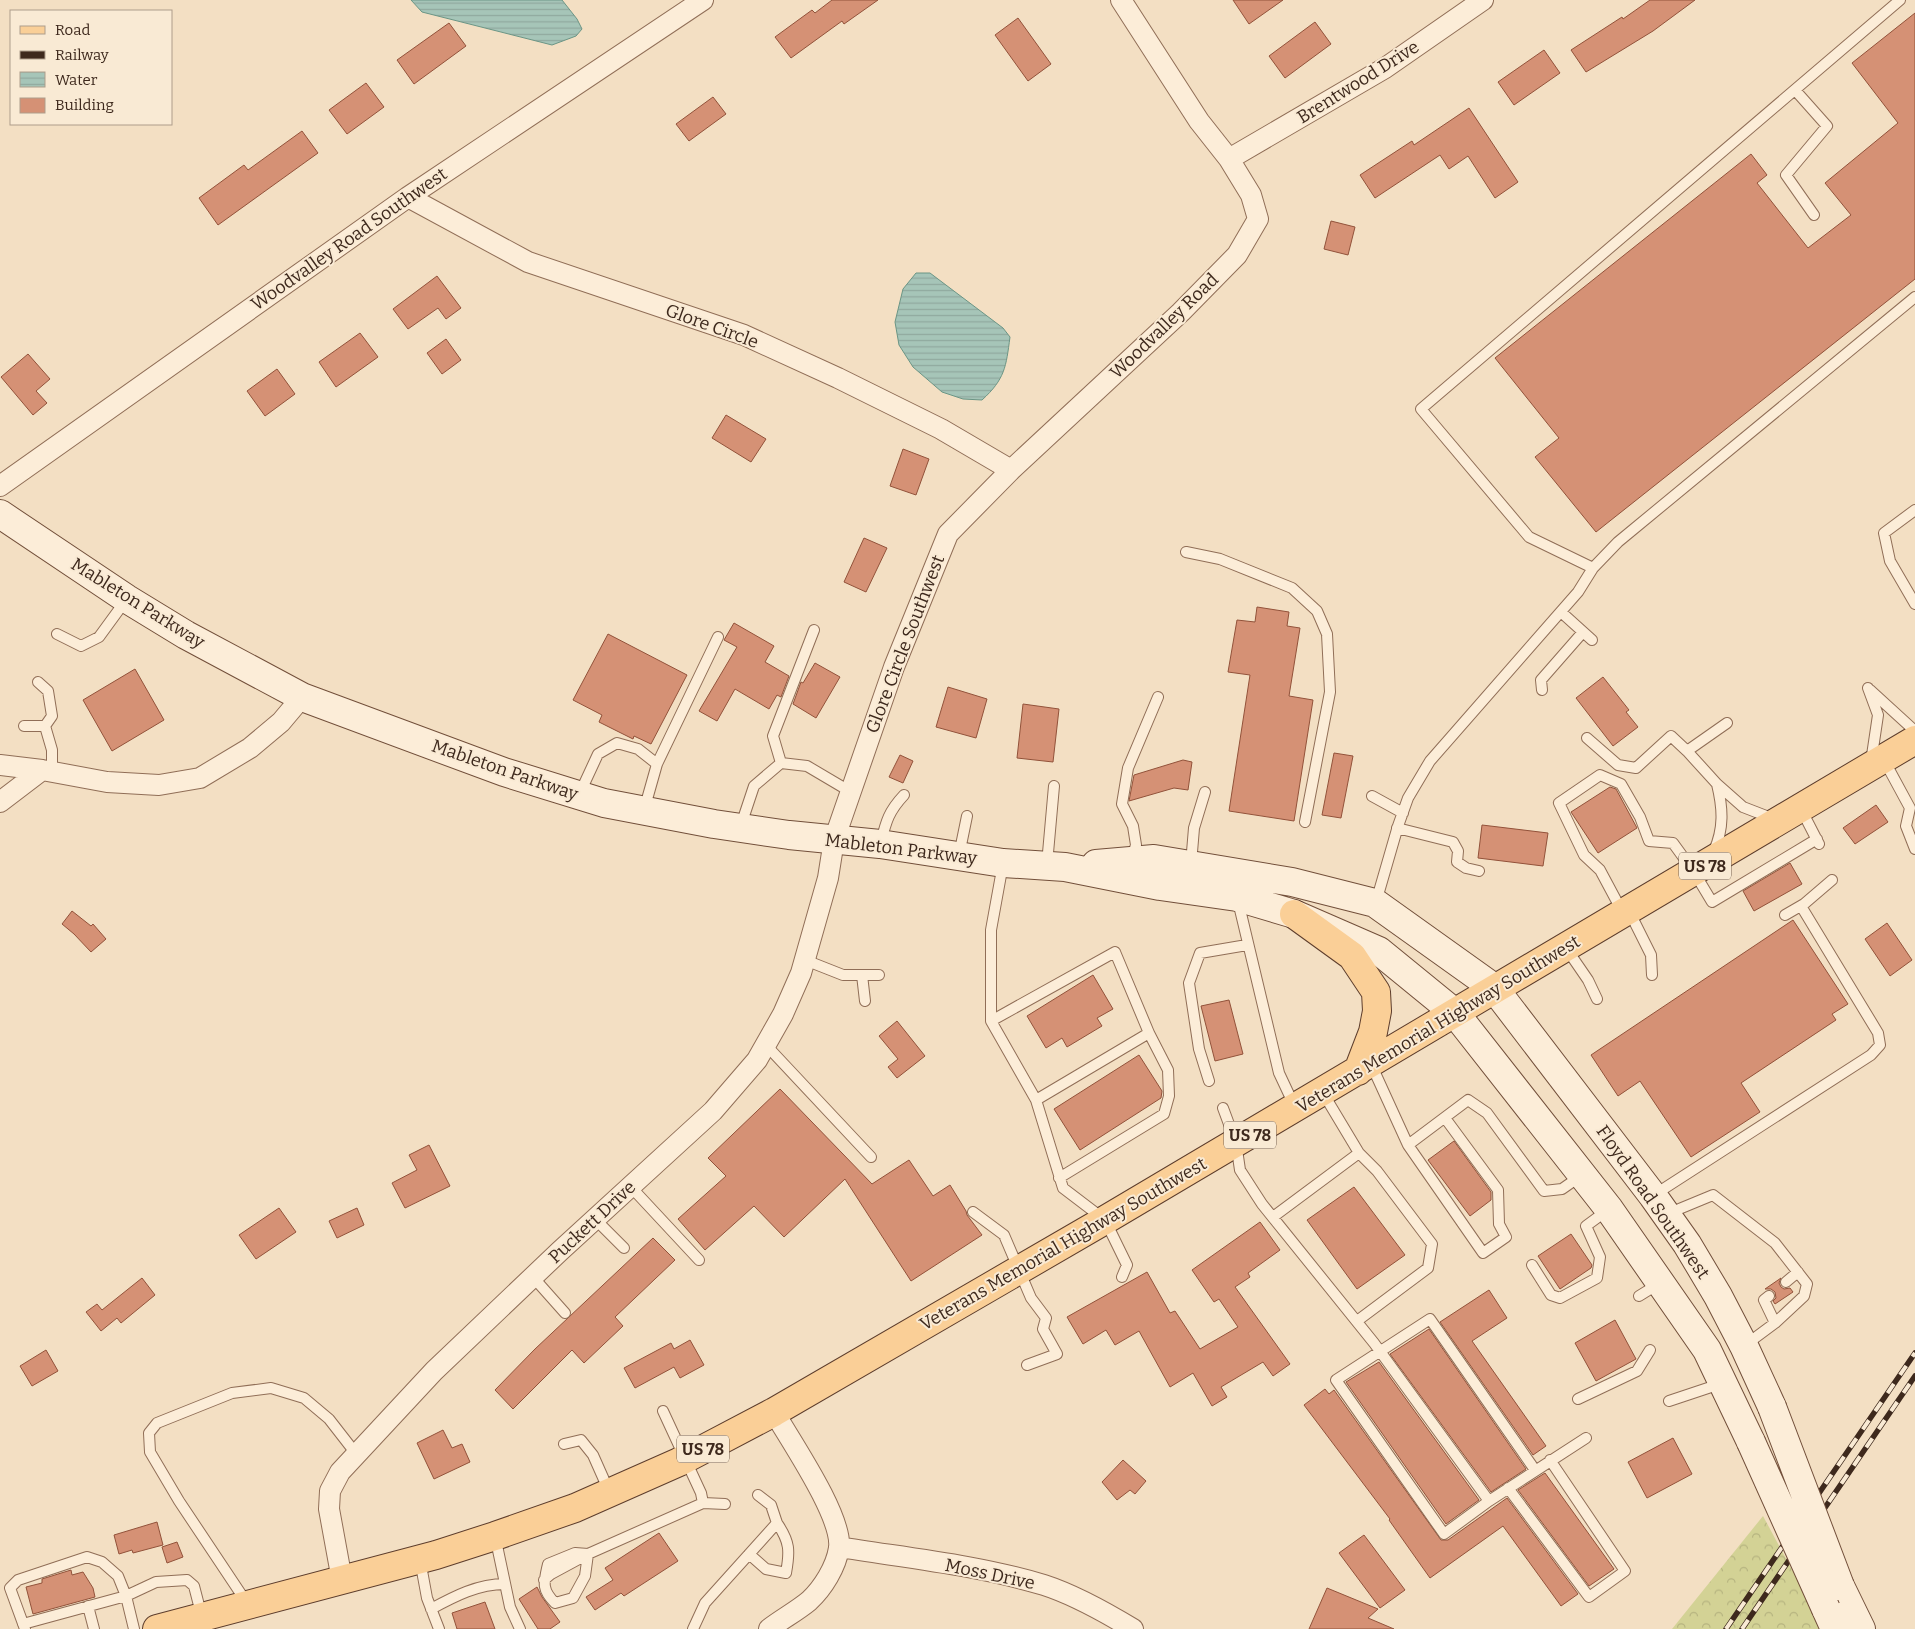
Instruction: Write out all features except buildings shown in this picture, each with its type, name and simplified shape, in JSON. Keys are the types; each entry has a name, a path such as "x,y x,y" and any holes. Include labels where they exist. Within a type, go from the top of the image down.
{"main road":[{"name":"Mableton Parkway","path":"0,514 127,599 186,635 302,696 504,772 579,796 644,811 740,828 880,844 1003,863 1056,866 1154,859 1292,882 1375,903 1494,988"},
{"name":"Veterans Memorial Highway Southwest","path":"157,1629 420,1559 495,1536 575,1508 684,1459 774,1412 1105,1220 1915,740"},
{"name":"Mableton Parkway","path":"1056,866 1160,886 1237,897 1294,914 1379,950 1455,1013"},
{"path":"1294,914 1352,956 1376,992 1377,1011 1364,1067"},
{"name":"Floyd Road Southwest","path":"1494,988 1659,1205 1700,1266 1744,1346 1772,1407 1840,1586 1861,1629"},
{"path":"1455,1013 1609,1209 1650,1289 1686,1330 1707,1350 1751,1442 1830,1619"}],"street":[{"name":"Woodvalley Road Southwest","path":"0,486 408,197 703,0"},
{"name":"Woodvalley Road","path":"1010,470 1182,312 1237,255 1258,219 1251,195 1229,159 1199,121 1121,0"},
{"name":"Brentwood Drive","path":"1229,159 1385,68 1484,0"},
{"name":"Glore Circle","path":"408,197 528,262 744,335 838,378 941,429 1010,470"},
{"name":"Glore Circle Southwest","path":"834,840 894,667 948,534 1010,470"},
{"path":"0,765 107,782 158,784 200,778 250,748 281,722 302,696"},
{"path":"0,802 47,771"},
{"name":"Puckett Drive","path":"342,1580 329,1509 330,1491 340,1472 434,1371 595,1219 713,1112 756,1060 783,1014 802,974 828,878 834,840"},
{"path":"771,1628 809,1600 820,1589 828,1576 839,1547 833,1518 820,1491 774,1412"},
{"name":"Moss Drive","path":"839,1547 998,1573 1046,1586 1072,1596 1132,1629"}],"lane":[{"path":"1593,568 1529,538 1421,409 1900,0"},
{"path":"1796,90 1827,126 1786,175 1814,215"},
{"path":"1375,903 1403,813 1415,785 1430,761 1578,592 1593,568 1618,542 1915,297"},
{"path":"1915,510 1884,533 1890,561 1915,604"},
{"path":"1186,552 1220,559 1292,588 1317,611 1328,634 1330,692 1305,822"},
{"path":"57,634 81,646 99,637 127,599"},
{"path":"1561,612 1592,640"},
{"path":"782,763 773,736 814,630"},
{"path":"1542,690 1541,680 1583,632"},
{"path":"644,811 657,764 718,637"},
{"path":"38,682 48,691 52,716 45,726"},
{"path":"1915,731 1868,688 1878,715 1877,763 1910,808 1906,826 1915,849"},
{"path":"1130,861 1136,845 1133,826 1122,804 1128,768 1158,697"},
{"path":"1687,751 1727,723"},
{"path":"24,726 45,726"},
{"path":"45,726 52,750 47,771"},
{"path":"1587,738 1618,765 1636,768 1670,736 1687,751 1717,784 1743,807 1790,815 1818,842 1712,902 1701,868 1672,843 1649,841 1640,817 1621,784 1600,775 1558,803 1584,855 1600,870 1651,956 1652,975"},
{"path":"579,796 598,754 617,743 638,749 657,764"},
{"path":"740,828 754,786 782,763 807,766 850,792"},
{"path":"1701,868 1720,837 1722,806 1717,784"},
{"path":"1054,786 1056,866"},
{"path":"1190,864 1194,828 1205,792"},
{"path":"880,844 886,821 893,807 904,795"},
{"path":"1372,796 1403,813"},
{"path":"959,855 967,816"},
{"path":"1398,828 1452,842 1458,851 1457,862 1466,868 1479,871"},
{"path":"1003,863 991,930 991,1021 1036,1100 1063,1188 1105,1220 1127,1265 1122,1277"},
{"path":"1785,915 1801,906 1832,880"},
{"path":"1237,897 1278,1073 1296,1108"},
{"path":"1659,1205 1871,1055 1880,1045 1878,1033 1801,906"},
{"path":"1209,1081 1199,1049 1189,983 1200,952 1247,945"},
{"path":"1566,948 1588,980 1597,999"},
{"path":"991,1021 1115,952 1149,1033 1168,1070 1169,1096 1164,1114 1059,1178"},
{"path":"805,960 843,975 880,975"},
{"path":"862,975 865,1001"},
{"path":"1036,1100 1149,1033"},
{"path":"766,1044 871,1157"},
{"path":"1364,1067 1408,1145 1483,1253 1506,1237 1499,1224 1498,1190 1444,1118"},
{"path":"1323,1092 1359,1153 1377,1171 1432,1244 1428,1268 1357,1321"},
{"path":"1408,1145 1468,1100 1487,1113 1544,1191 1562,1189 1582,1175"},
{"path":"1223,1108 1236,1143 1240,1170 1273,1218 1357,1321 1489,1501"},
{"path":"1273,1218 1359,1153"},
{"path":"631,1187 699,1260"},
{"path":"1659,1205 1713,1196 1775,1242 1807,1284 1804,1296 1744,1346"},
{"path":"1532,1265 1551,1295 1560,1298 1597,1278 1600,1256 1586,1226 1609,1209"},
{"path":"973,1212 1004,1235 1031,1298 1046,1318 1043,1329 1057,1354 1027,1365"},
{"path":"595,1219 624,1248"},
{"path":"1786,1282 1798,1272"},
{"path":"533,1277 565,1312"},
{"path":"1769,1296 1764,1300 1775,1322"},
{"path":"1534,1470 1430,1319 1336,1380 1444,1534 1534,1470 1586,1438"},
{"path":"1578,1399 1637,1371 1650,1350"},
{"path":"1669,1401 1724,1383"},
{"path":"248,1605 179,1501 150,1452 149,1433 157,1423 232,1393 271,1388 304,1398 329,1419 357,1455"},
{"path":"663,1411 701,1493 703,1503"},
{"path":"564,1444 581,1440 593,1455 609,1492"},
{"path":"1508,1488 1589,1597 1625,1571 1550,1460"},
{"path":"749,1554 766,1569 786,1573 790,1554 786,1536 777,1523 772,1505 758,1495"},
{"path":"588,1554 585,1576 573,1598 555,1603 545,1590 544,1580 548,1564 575,1553 588,1554 703,1503 725,1504"},
{"path":"693,1629 705,1603 777,1523"},
{"path":"495,1536 510,1607 520,1629"},
{"path":"134,1629 126,1596 118,1576 102,1562 87,1557 18,1580 10,1588 24,1626 126,1596 156,1582 187,1580 194,1586 202,1617"},
{"path":"420,1559 427,1598 438,1629"},
{"path":"431,1609 454,1597 488,1584 505,1584"},
{"path":"88,1606 94,1629"}],"green space":[{"path":"1763,1516 1824,1629 1672,1629"}],"water":[{"path":"411,0 562,0 577,19 582,29 576,36 552,45 422,12"},
{"path":"916,273 930,273 1003,328 1010,337 1007,357 1000,379 996,386 982,400 963,399 942,392 913,367 899,345 895,322 903,289"}],"railway":[{"path":"1726,1629 1915,1353"},
{"path":"1742,1629 1915,1376"}]}
